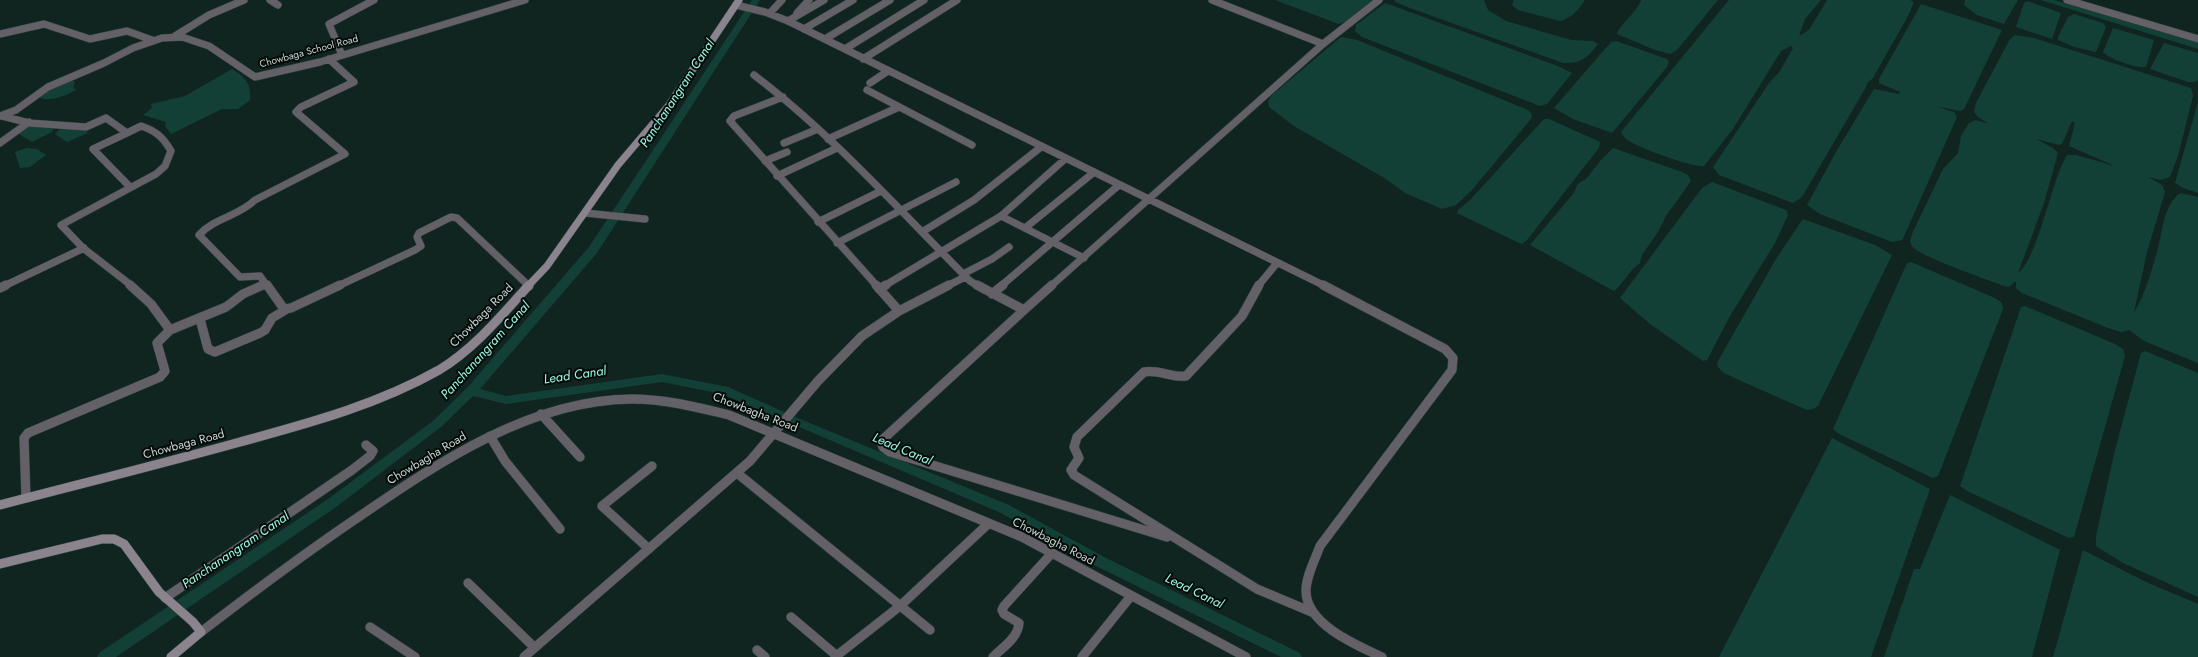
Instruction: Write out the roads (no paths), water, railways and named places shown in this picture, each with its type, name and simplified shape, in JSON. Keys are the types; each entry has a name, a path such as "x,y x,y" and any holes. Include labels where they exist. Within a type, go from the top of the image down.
{"street":[{"path":"175,36 209,15 244,0"},
{"path":"270,0 278,5"},
{"path":"342,55 329,24 374,0"},
{"name":"Chowbaga School Road","path":"1,116 16,110 44,89 152,40 175,36 192,39 209,46 252,77 288,70 329,59 525,0"},
{"path":"768,13 782,0"},
{"path":"790,19 809,0"},
{"path":"790,19 824,0"},
{"path":"804,29 853,0"},
{"path":"825,39 890,0"},
{"path":"845,49 924,0"},
{"path":"863,59 957,0"},
{"path":"1212,0 1323,44"},
{"path":"1178,540 997,486 918,459 890,452 883,447 881,441 1024,310 1323,44 1379,0"},
{"path":"2067,0 2198,38"},
{"path":"740,4 790,19 804,29 863,59 1277,263 1445,349 1453,358 1452,370 1320,546 1306,588 1307,600 1314,613 1329,628 1352,643 1382,657"},
{"name":"Chowbaga Road","path":"0,505 183,458 324,419 374,402 415,383 459,356 486,331 547,266 618,165 669,104 740,4"},
{"path":"0,34 33,24 44,24 61,28 90,39 127,31 152,40"},
{"path":"287,309 282,307 258,274 240,277 201,239 199,234 205,228 243,210 260,197 345,154 296,112 301,107 354,82 329,59"},
{"path":"870,83 888,71"},
{"path":"754,75 783,97 818,129 881,190 964,275 992,294 1024,310"},
{"path":"867,90 972,145"},
{"path":"783,97 734,116 730,121 777,176 899,312"},
{"path":"828,139 899,107"},
{"name":"Chowbaga School Road","path":"1,116 58,126 77,125 86,127 106,118 128,133"},
{"path":"0,143 29,122"},
{"path":"130,187 93,149 142,126 158,131 170,151 170,158 166,166 156,174 62,223 61,226 84,248 146,298 160,312 170,330"},
{"path":"784,143 818,129"},
{"path":"922,232 974,200 1041,147"},
{"path":"777,176 837,148"},
{"path":"765,161 787,152"},
{"path":"879,289 976,233 1001,216 1065,159"},
{"path":"1025,228 1093,173"},
{"path":"837,243 956,182"},
{"path":"992,294 1119,185"},
{"path":"818,222 881,190"},
{"path":"585,213 645,219"},
{"path":"1001,216 1084,258"},
{"path":"200,319 208,349 216,352 265,330 272,318 287,309 415,250 421,246 417,237 419,233 451,217 457,218 529,286"},
{"path":"524,657 737,473 777,431 821,377 854,343 899,312 992,259 1009,247"},
{"path":"0,288 84,248"},
{"path":"1277,263 1258,286 1242,316 1186,376 1181,378 1157,371 1144,372 1077,437 1074,442 1079,458 1071,470 1074,475 1257,589 1314,613"},
{"path":"26,498 24,438 28,433 164,374 165,371 157,343 161,337 170,330 200,319 226,307 243,294 265,284"},
{"name":"Chowbagha Road","path":"201,632 264,583 324,540 442,462 490,436 541,414 612,400 673,401 704,406 777,431 988,524 1022,537 1246,657"},
{"path":"541,414 580,457"},
{"path":"490,436 505,461 560,529"},
{"path":"168,600 370,456 373,451 366,445"},
{"path":"649,549 602,506 652,466"},
{"path":"737,473 930,630"},
{"path":"791,617 836,656 900,606 988,524"},
{"path":"0,564 102,539 114,539 124,544 146,577 168,600 193,622 201,632 196,638 171,657"},
{"path":"993,657 1016,634 1020,627 1019,623 1004,614 1002,610 1004,606 1052,553"},
{"path":"468,583 534,647"},
{"path":"1082,657 1131,596"},
{"path":"370,627 415,657"},
{"path":"757,650 766,657"}],"waterway":[{"name":"Panchanangram Canal","path":"471,391 593,250 756,0"},
{"path":"2045,0 2198,46"},
{"name":"Lead Canal","path":"471,391 506,400 662,378 724,390 796,422 1005,509 1099,561 1295,657"},
{"name":"Panchanangram Canal","path":"104,657 332,503 437,424 471,391"}]}
